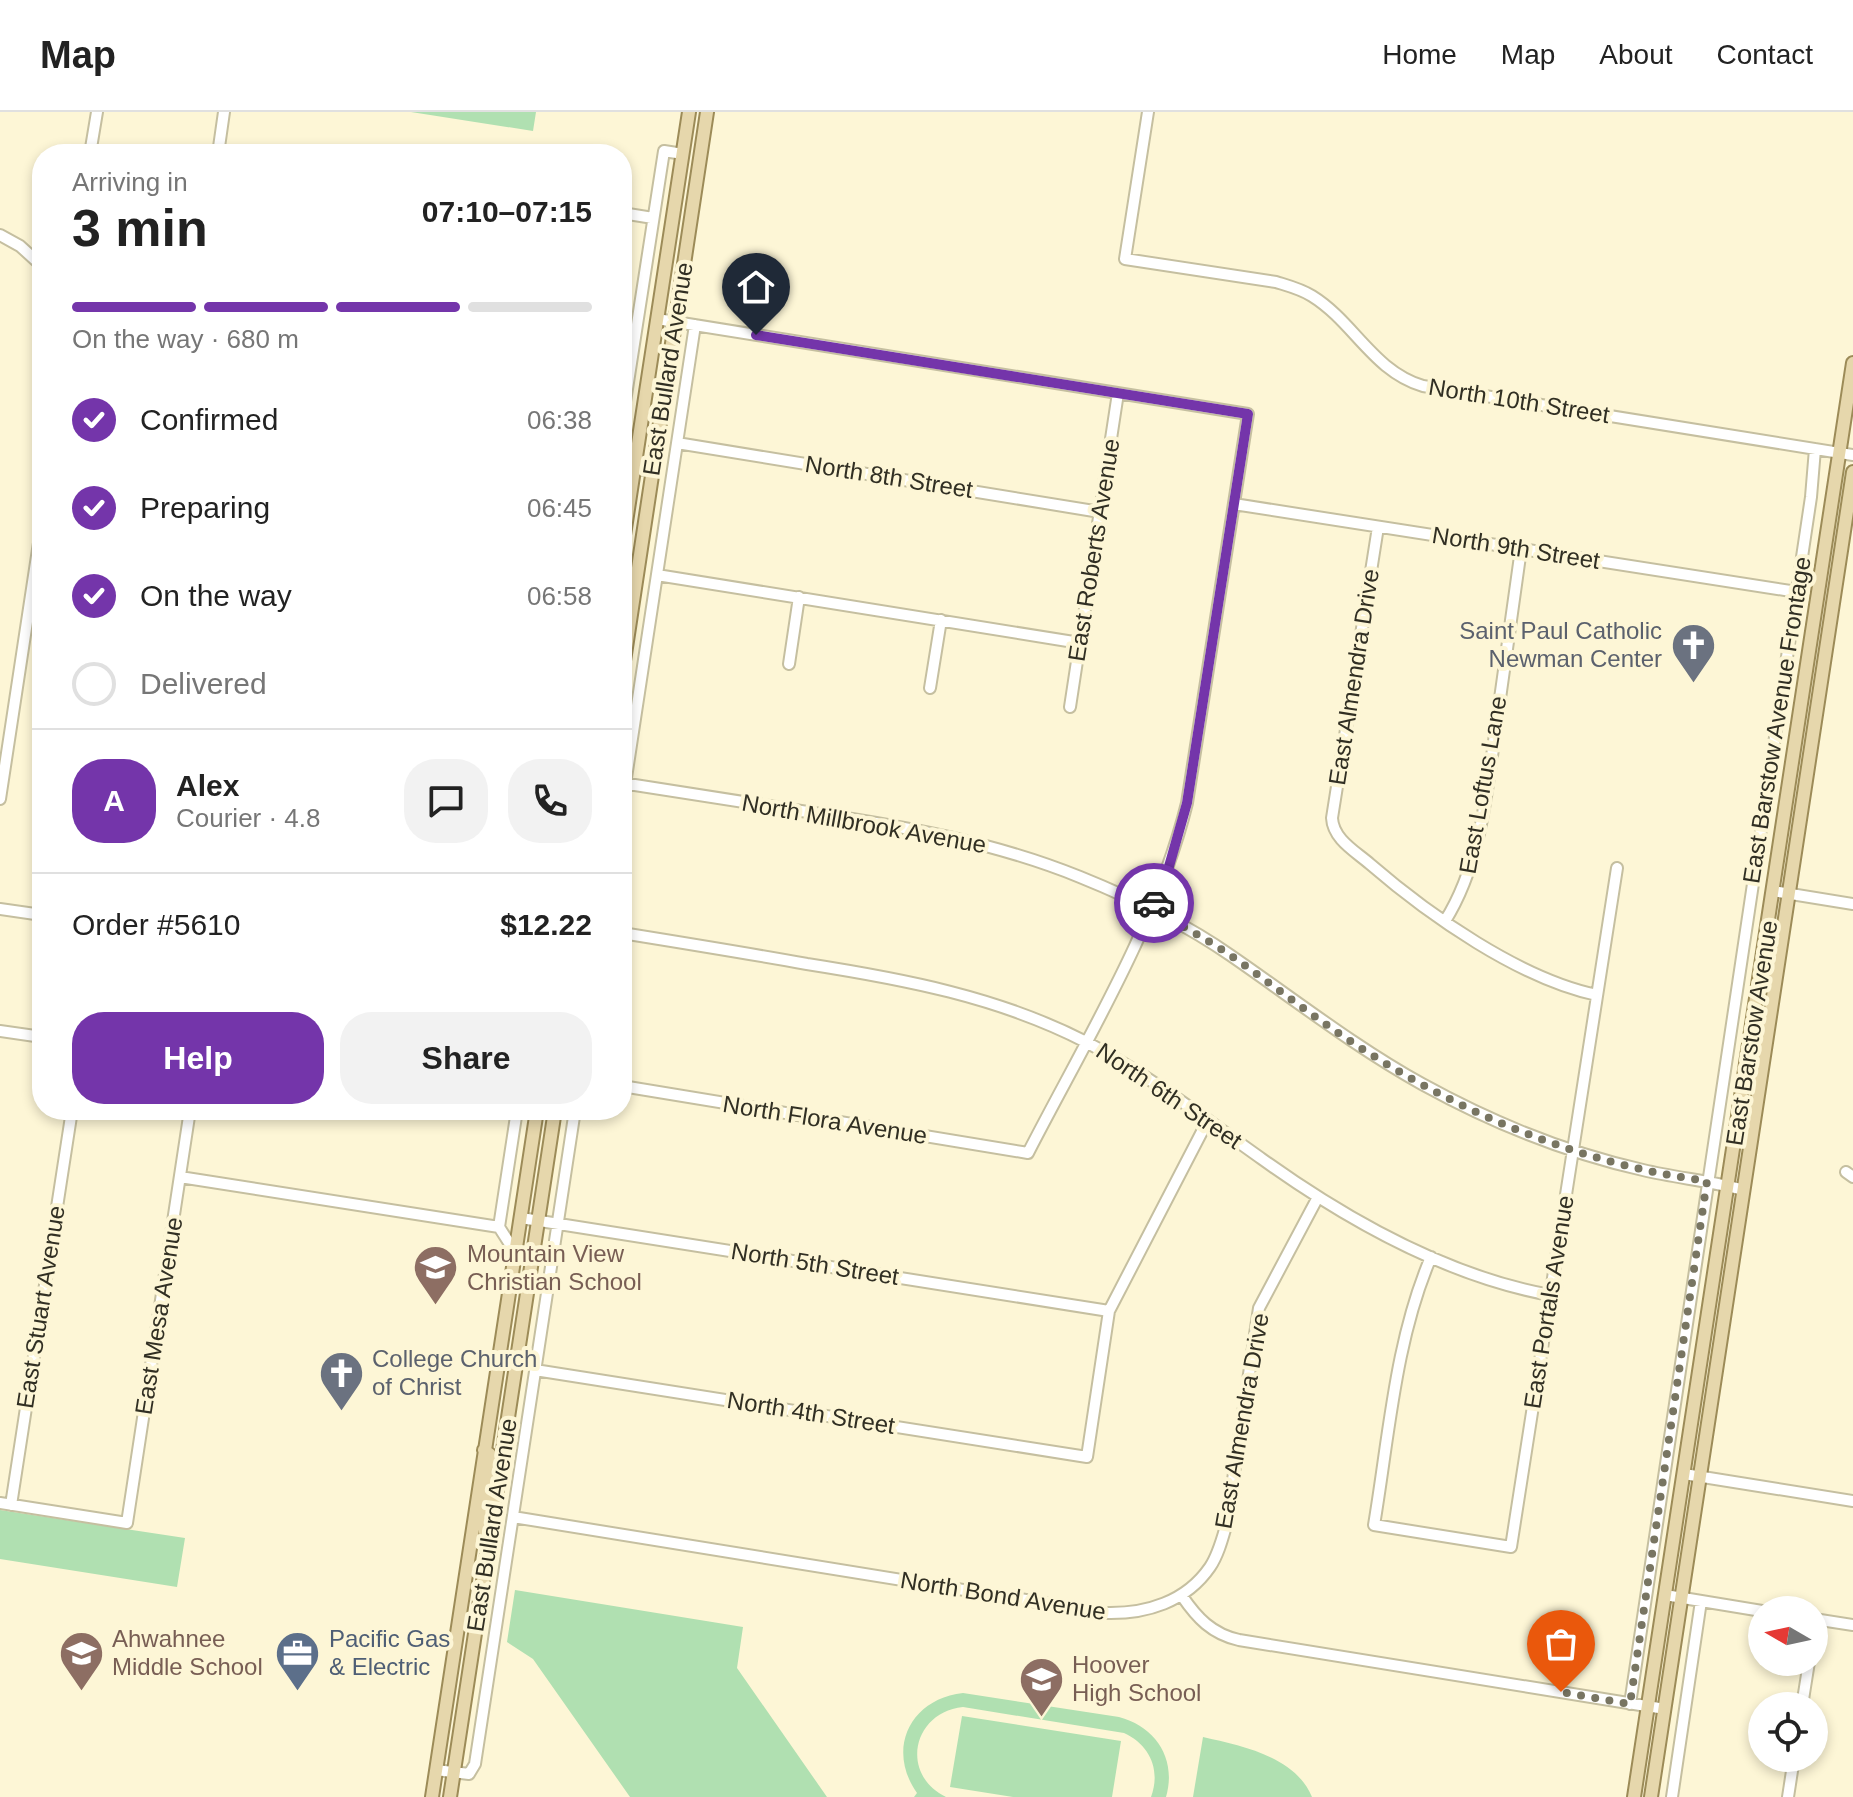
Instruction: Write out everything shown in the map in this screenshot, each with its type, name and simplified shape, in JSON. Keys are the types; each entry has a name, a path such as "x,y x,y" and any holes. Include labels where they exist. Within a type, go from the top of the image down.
{"main road":[{"name":"East Bullard Avenue","path":"632,447 657,319 689,112"},
{"name":"East Bullard Avenue","path":"632,609 707,112"},
{"name":"East Barstow Avenue","path":"1634,1797 1773,891 1846,454 1853,363"},
{"name":"East Barstow Avenue","path":"1651,1797 1853,472"},
{"name":"East Bullard Avenue","path":"432,1797 536,1120"},
{"name":"East Bullard Avenue","path":"450,1797 553,1120"},
{"path":"484,1450 493,1461 484,1516 487,1555"}],"street":[{"path":"92,144 97,112"},
{"path":"219,144 224,112"},
{"name":"North 10th Street","path":"1148,112 1125,259 1276,282 1298,289 1314,297 1381,364 1407,381 1423,386 1846,454"},
{"path":"632,355 664,151 683,154"},
{"path":"632,215 653,218"},
{"path":"0,235 32,257"},
{"path":"657,319 1248,414 1187,803 1168,870 1152,909 1085,1042"},
{"path":"632,733 695,325"},
{"name":"East Roberts Avenue","path":"1070,707 1118,393"},
{"name":"North 8th Street","path":"677,443 1100,512"},
{"name":"East Barstow Avenue Frontage","path":"1630,1704 1797,592 1815,449"},
{"path":"632,468 653,471"},
{"name":"North 9th Street","path":"1234,504 1797,592"},
{"name":"East Almendra Drive","path":"1378,527 1332,818 1333,828 1339,837 1384,876 1445,921"},
{"name":"East Loftus Lane","path":"1445,921 1463,890 1475,853 1521,549"},
{"path":"657,575 1080,643"},
{"path":"0,793 32,587"},
{"path":"789,664 799,597"},
{"path":"930,688 941,620"},
{"name":"North Millbrook Avenue","path":"632,784 915,828 1019,854 1152,909 1229,954 1363,1050 1495,1120 1573,1151 1641,1170 1744,1190"},
{"name":"East Portals Avenue","path":"1431,1257 1406,1327 1374,1525 1511,1547 1617,868"},
{"path":"1773,891 1853,904"},
{"path":"0,909 32,914"},
{"path":"1445,921 1473,940 1534,972 1570,988 1597,995"},
{"name":"North 6th Street","path":"632,935 901,979 1010,1009 1132,1067 1318,1197 1372,1229 1478,1276 1550,1295"},
{"path":"0,1031 32,1036"},
{"name":"North Flora Avenue","path":"632,1088 1028,1153 1085,1042"},
{"name":"East Stuart Avenue","path":"5,1504 70,1120"},
{"name":"East Mesa Avenue","path":"5,1504 127,1523 189,1120"},
{"path":"515,1120 499,1227 515,1252"},
{"path":"436,1770 469,1774 474,1768 574,1120"},
{"path":"1109,1311 1208,1120"},
{"path":"180,1177 499,1227"},
{"name":"East Almendra Drive","path":"1182,1596 1211,1566 1226,1526 1259,1308 1318,1197"},
{"name":"North 5th Street","path":"521,1218 1109,1311"},
{"name":"North 4th Street","path":"535,1370 1087,1457 1109,1311"},
{"path":"1684,1474 1853,1501"},
{"name":"North Bond Avenue","path":"513,1517 1106,1613 1143,1611 1182,1596"},
{"path":"1665,1595 1748,1609"},
{"path":"1182,1596 1211,1630 1239,1640 1665,1709"},
{"path":"1672,1797 1701,1601"},
{"path":"1828,1621 1853,1625"},
{"path":"1788,1797 1792,1772"}],"green space":[{"path":"411,112 536,112 533,131"},
{"path":"0,1510 185,1538 177,1587 0,1559"},
{"path":"515,1590 743,1627 737,1668 827,1797 630,1797 533,1659 507,1642"},
{"path":"963,1693 1119,1717 1144,1728 1166,1758 1169,1783 1166,1797 1151,1797 1155,1777 1151,1759 1141,1744 1124,1733 963,1707 946,1711 933,1720 923,1732 918,1745 922,1774 931,1787 946,1797 914,1797 917,1793 904,1760 908,1729 929,1705"},
{"path":"962,1716 1121,1741 1112,1797 1013,1797 950,1787"},
{"path":"1203,1737 1250,1749 1280,1762 1304,1783 1312,1797 1193,1797"}],"way so far":[{"path":"1154,903 1152,909 1229,954 1363,1050 1424,1085 1495,1120 1573,1151 1641,1170 1707,1181 1630,1704 1561,1692"}],"place":[{"name":"Saint Paul Catholic Newman Center","path":"1693,684"},
{"name":"Mountain View Christian School","path":"436,1307"},
{"name":"College Church of Christ","path":"341,1412"},
{"name":"Ahwahnee Middle School","path":"81,1692"},
{"name":"Pacific Gas & Electric","path":"298,1692"},
{"name":"Hoover High School","path":"1041,1718"}],"route":[{"path":"756,335 1248,414 1187,803 1168,870 1154,903"}]}
